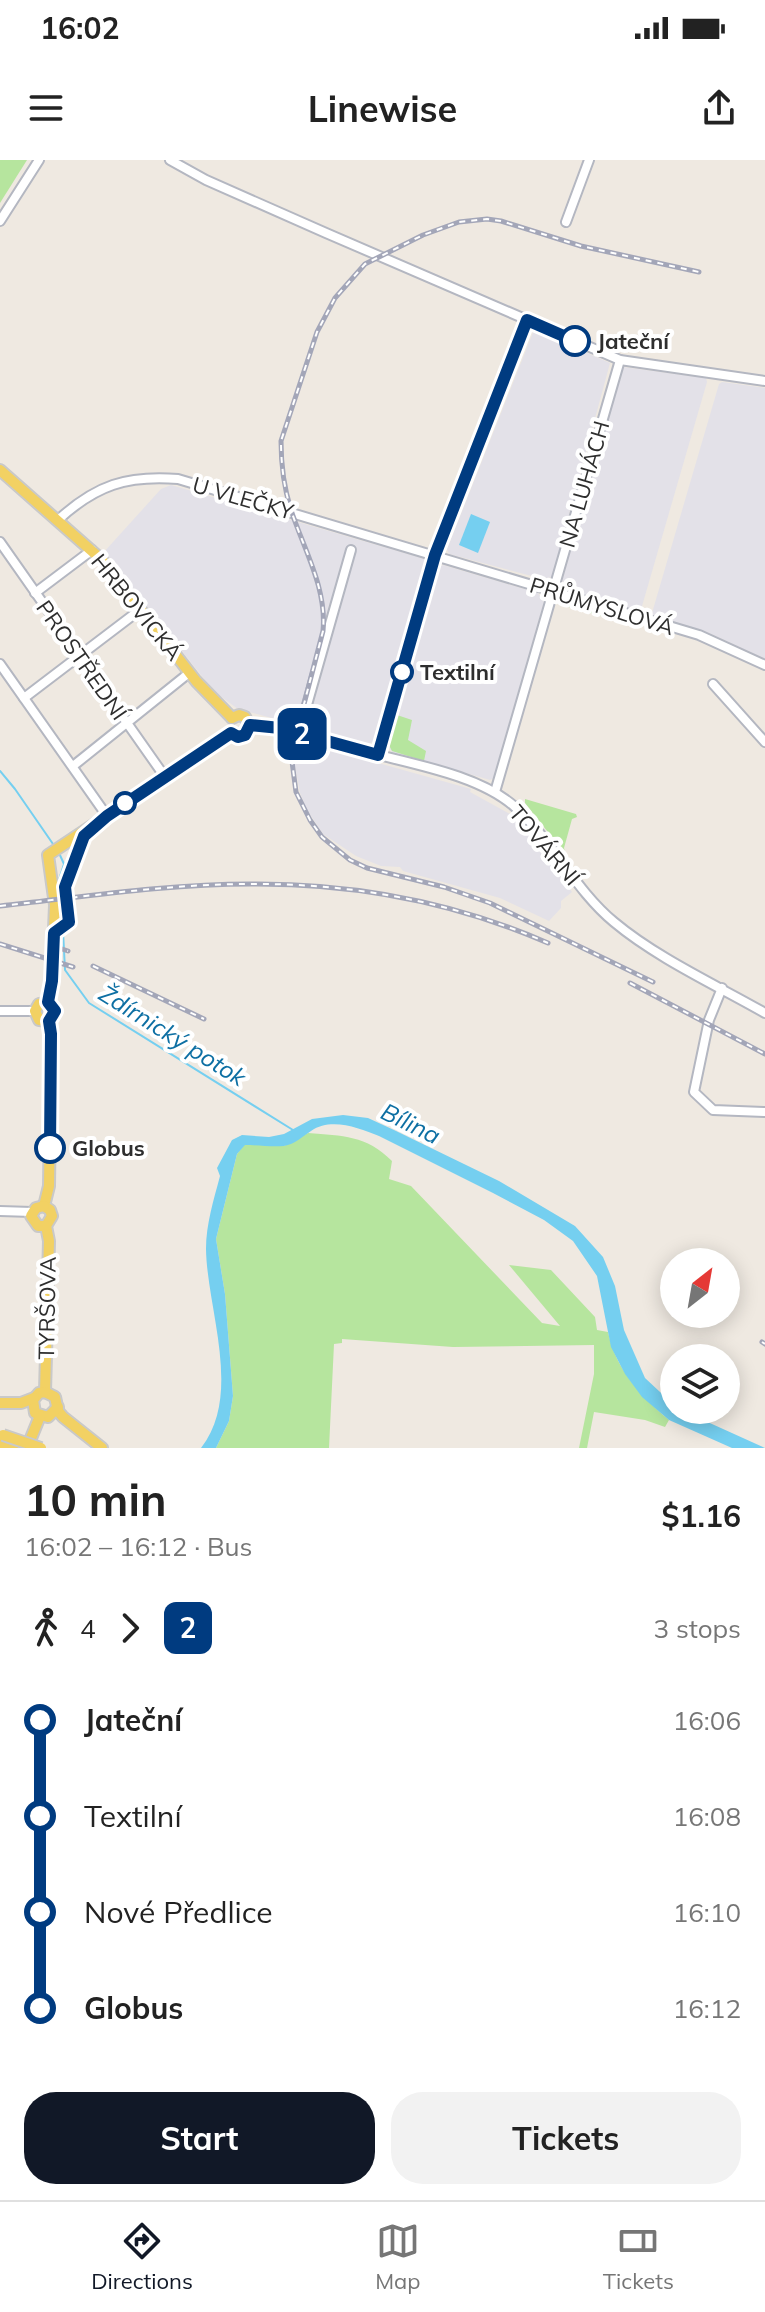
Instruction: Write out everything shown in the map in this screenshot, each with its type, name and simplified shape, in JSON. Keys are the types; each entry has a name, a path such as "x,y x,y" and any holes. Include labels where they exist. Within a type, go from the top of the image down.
{"main road":[{"name":"HRBOVICKÁ","path":"0,470 92,550 189,673 232,718"},
{"path":"242,716 250,725 243,737 235,736 228,726 232,718 242,716"},
{"path":"60,929 69,919 65,887 68,872 84,836 107,816 231,733"},
{"name":"TYRŠOVA","path":"45,1392 49,1241 46,1226 52,1216 44,1206 49,1186 49,1021 55,1011 48,1002 60,929 48,855 107,816"},
{"path":"48,1002 39,1004 35,1011 39,1020 49,1021"},
{"path":"32,1212 38,1206 44,1206"},
{"name":"TYRŠOVA","path":"32,1212 34,1223 46,1226"},
{"name":"TYRŠOVA","path":"34,1398 45,1392"},
{"name":"TYRŠOVA","path":"45,1392 55,1397 63,1417 102,1448"},
{"path":"0,1403 21,1403 34,1398 33,1408 40,1416 50,1416 58,1407"},
{"path":"27,1448 40,1416"},
{"path":"1,1438 13,1448"},
{"path":"1,1438 41,1448"}],"street":[{"path":"0,221 39,160"},
{"path":"170,160 219,186 620,360 765,381"},
{"path":"566,222 589,160"},
{"path":"378,755 435,555 527,320"},
{"name":"NA LUHÁCH","path":"495,792 620,360"},
{"name":"U VLEČKY","path":"58,520 78,502 114,484 148,477 178,479 435,555"},
{"name":"PROSTŘEDNÍ","path":"0,542 165,777"},
{"path":"35,593 92,550"},
{"path":"299,733 351,550"},
{"name":"PRŮMYSLOVÁ","path":"435,555 699,635 765,665"},
{"path":"24,698 141,609"},
{"path":"0,664 107,816"},
{"path":"73,766 189,673"},
{"path":"713,684 765,742"},
{"name":"TOVÁRNÍ","path":"250,725 299,733 452,776 495,792 524,816 611,920 629,934 765,1013"},
{"path":"722,988 709,1020 694,1092 713,1110 765,1112"},
{"path":"0,1011 35,1011"},
{"path":"0,1211 32,1212"}],"shaded area":[{"path":"534,330 610,363 552,577 543,579 449,554 447,549"},
{"path":"623,367 706,378 707,382 640,613 569,590 562,581"},
{"path":"722,382 765,388 765,659 709,633 652,613"},
{"path":"171,485 425,559 427,563 374,741 369,744 238,709 216,693 204,679 104,552 161,489"},
{"path":"443,565 538,593 544,602 494,778 490,780 392,752 388,746 439,567"},
{"path":"296,740 471,789 470,792 512,815 527,829 572,892 561,901 561,908 549,921 500,898 403,871 400,867 381,866 356,856 323,834 307,810 300,793 294,761"}],"green space":[{"path":"0,160 27,160 0,203"},
{"path":"557,597 590,610 603,610 631,618 629,624 555,603"},
{"path":"397,715 412,720 408,740 426,751 424,761 392,751 389,745"},
{"path":"525,799 576,814 564,848 566,855 525,803"},
{"path":"308,1133 353,1138 373,1146 392,1161 389,1179 411,1186 542,1323 560,1326 509,1265 551,1270 595,1317 597,1330 608,1332 623,1370 660,1411 660,1424 667,1424 665,1427 645,1420 594,1412 587,1448 579,1448 594,1374 594,1345 453,1347 342,1339 342,1343 334,1344 329,1448 216,1448 229,1421 233,1396 225,1294 216,1239 237,1154 245,1144 284,1146"}],"water":[{"path":"471,514 490,522 478,553 459,545"},
{"path":"343,1115 368,1118 499,1181 575,1226 603,1257 615,1286 624,1330 645,1378 660,1392 660,1412 642,1397 611,1347 597,1276 573,1241 544,1220 379,1136 336,1124 319,1127 284,1146 245,1145 237,1154 216,1239 225,1294 233,1396 229,1421 216,1448 201,1448 213,1426 220,1403 220,1351 206,1249 220,1176 217,1168 232,1140 242,1135 269,1137 284,1134 312,1119"},
{"path":"678,1424 712,1424 765,1448 732,1448"}],"waterway":[{"name":"Ždírnický potok","path":"0,771 53,844"},
{"name":"Ždírnický potok","path":"59,853 64,864 58,883 62,920"},
{"name":"Ždírnický potok","path":"63,931 65,970 89,1003 293,1130"}],"railway":[{"path":"653,982 490,903 444,887 367,868 350,860 322,837 310,820 296,792 291,754 323,631 322,600 286,493 281,441 317,332 335,298 365,264 423,235 459,222 487,219 581,246 699,272"},
{"path":"0,906 188,886 250,884 326,887 439,906 476,916 548,943"},
{"path":"0,944 73,967"},
{"path":"56,947 68,951"},
{"path":"93,966 204,1019"},
{"path":"630,983 765,1054"}],"bus line":[{"name":"2","path":"50,1148 49,1021 55,1011 48,1002 54,933 69,922 65,887 68,872 84,836 107,816 231,733 243,737 250,725 280,728 378,755 435,555 527,320 575,341"}],"place":[{"name":"Jateční","path":"575,341"},
{"name":"Textilní","path":"402,672"},
{"name":"Globus","path":"50,1148"}],"water label":[{"name":"Bílina","path":"411,1123"}]}
